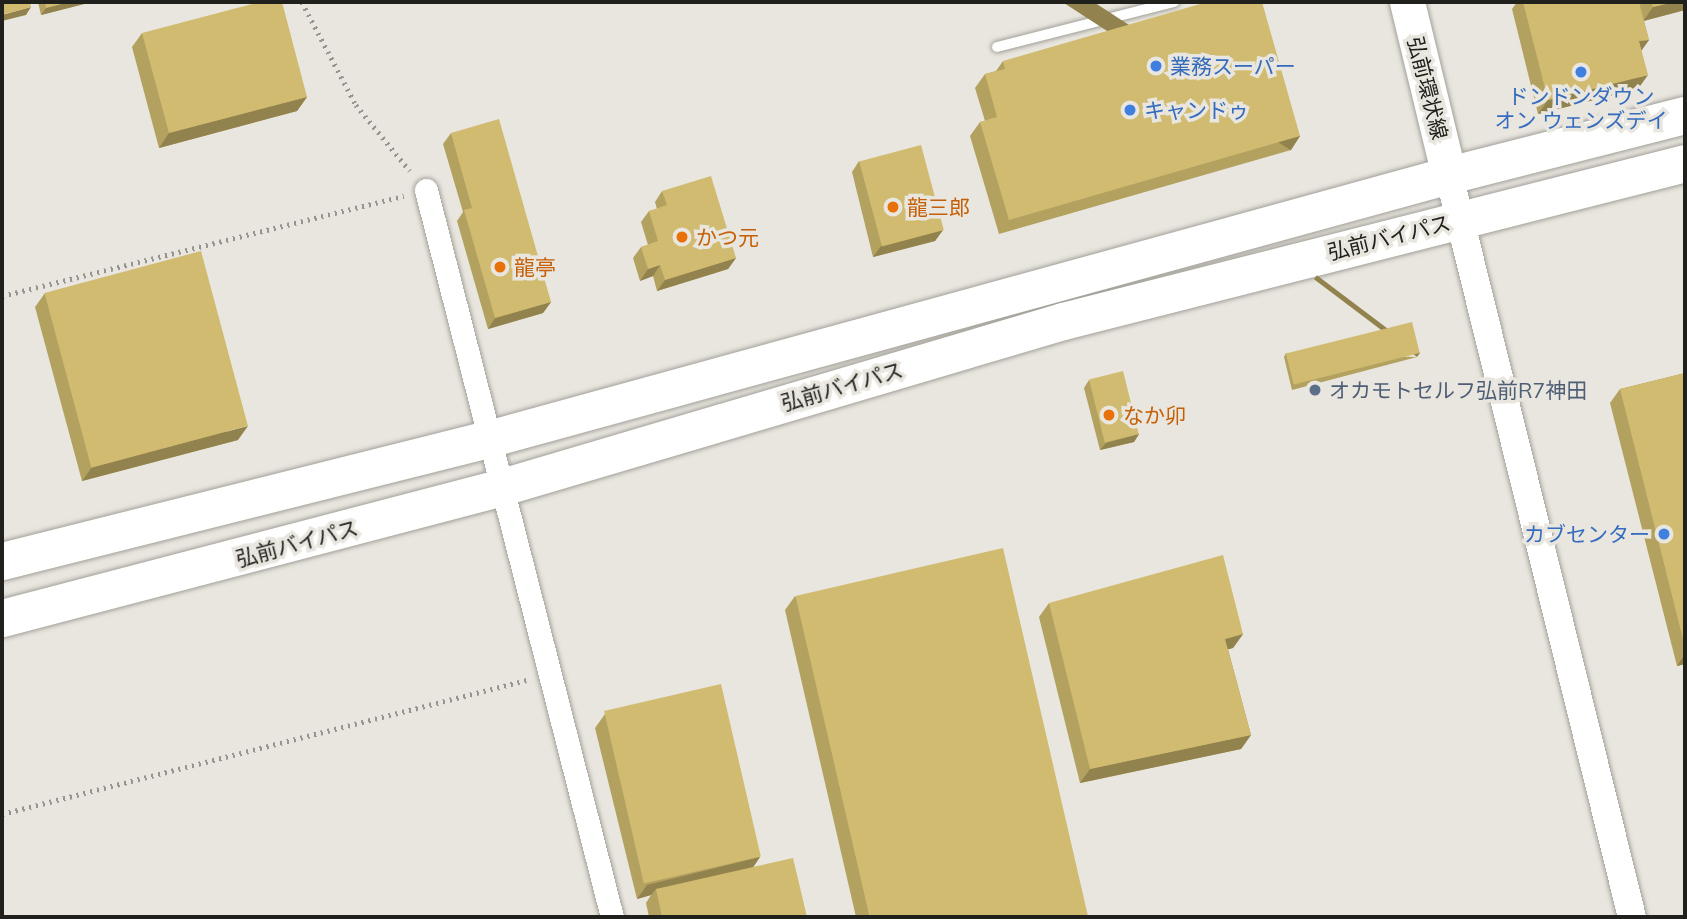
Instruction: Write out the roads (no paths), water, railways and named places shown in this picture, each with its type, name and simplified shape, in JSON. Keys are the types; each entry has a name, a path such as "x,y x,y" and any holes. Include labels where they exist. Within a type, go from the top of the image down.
{"highway":[{"name":"弘前バイパス","path":"2,561 488,439 1449,175 1685,115"},
{"name":"弘前バイパス","path":"2,618 502,487 1063,321 1685,163"}],"main road":[{"name":"弘前環状線","path":"1407,2 1449,175"}],"street":[{"path":"1449,175 1632,917"},
{"path":"426,190 488,439 552,674 612,917"}],"lane":[{"path":"997,47 1174,2"}],"place":[{"name":"業務スーパー","path":"1156,66"},
{"name":"ドンドンダウン オン ウェンズデイ","path":"1581,72"},
{"name":"キャンドゥ","path":"1130,110"},
{"name":"龍三郎","path":"893,207"},
{"name":"かつ元","path":"682,237"},
{"name":"龍亭","path":"500,267"},
{"name":"オカモトセルフ弘前R7神田","path":"1315,390"},
{"name":"なか卯","path":"1109,415"},
{"name":"カブセンター","path":"1664,534"}]}
